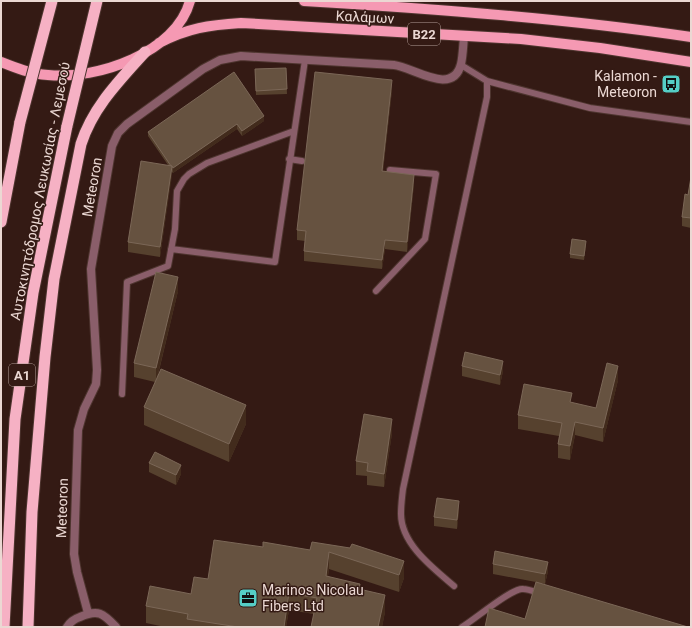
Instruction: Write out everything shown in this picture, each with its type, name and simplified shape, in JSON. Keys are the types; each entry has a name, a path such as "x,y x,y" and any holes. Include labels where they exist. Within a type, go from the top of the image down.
{"highway":[{"path":"1,222 20,122 52,1"},
{"name":"Αυτοκινητόδρομος Λευκωσίας - Λεμεσού","path":"4,627 15,419 33,293 67,126 97,1"},
{"path":"28,627 32,512 54,279 81,144 87,127 100,105 111,90 145,52"}],"main road":[{"name":"B22","path":"1,62 20,70 47,75 92,73 121,64 159,43 175,29 184,17 190,1"},
{"name":"Καλάμων","path":"304,1 511,15 632,28 691,37"},
{"name":"Καλάμων","path":"159,43 177,34 202,26 241,23 521,39 592,47 691,62"}],"street":[{"path":"461,65 464,36"},
{"name":"Meteoron","path":"88,613 77,572 74,554 78,439 82,414 96,384 92,269 112,146 118,133 126,124 215,62 226,58 241,56 400,65 436,80 452,77 456,74 461,65"},
{"path":"67,627 74,619 93,612 103,615 116,627"}],"lane":[{"path":"171,249 275,262 305,60"},
{"path":"461,65 487,81 590,108 691,122"},
{"path":"454,586 431,567 407,538 401,515 403,489 487,97 487,81"},
{"path":"122,394 127,282 168,266 176,229 177,191 189,174 207,163 294,131"},
{"path":"290,159 302,161"},
{"path":"376,290 424,239 436,174 390,170"},
{"path":"462,627 479,617 509,592 522,588 551,597"}],"building":[{"path":"286,68 287,89 256,91 255,69"},
{"path":"234,72 264,116 242,131 237,124 173,168 148,132"},
{"path":"315,72 392,80 382,171 414,175 407,242 385,240 382,260 304,251 306,231 297,230"},
{"path":"141,161 172,166 160,247 128,242"},
{"path":"691,177 691,218 682,217 685,194 688,195"},
{"path":"572,239 586,241 584,256 570,254"},
{"path":"156,272 178,277 156,368 134,363"},
{"path":"465,352 503,361 500,375 462,366"},
{"path":"607,363 618,366 603,428 575,422 570,446 558,444 562,423 518,415 524,384 572,393 570,402 596,408"},
{"path":"161,369 246,405 229,444 144,407"},
{"path":"364,414 392,419 384,474 367,471 368,463 356,461"},
{"path":"155,452 181,465 176,475 149,463"},
{"path":"437,498 459,501 457,520 434,517"},
{"path":"214,540 263,547 263,542 310,550 312,542 350,548 352,544 404,561 399,575 329,552 326,576 360,584 359,589 385,595 378,627 311,627 317,598 289,593 284,627 238,627 187,619 188,614 146,606 150,586 191,594 194,577 208,579"},
{"path":"495,551 548,562 545,574 493,564"},
{"path":"536,582 688,627 485,627 489,608 525,619"}],"place":[{"name":"Kalamon - Meteoron","path":"671,84"},
{"name":"Marinos Nicolau Fibers Ltd","path":"248,598"}]}
